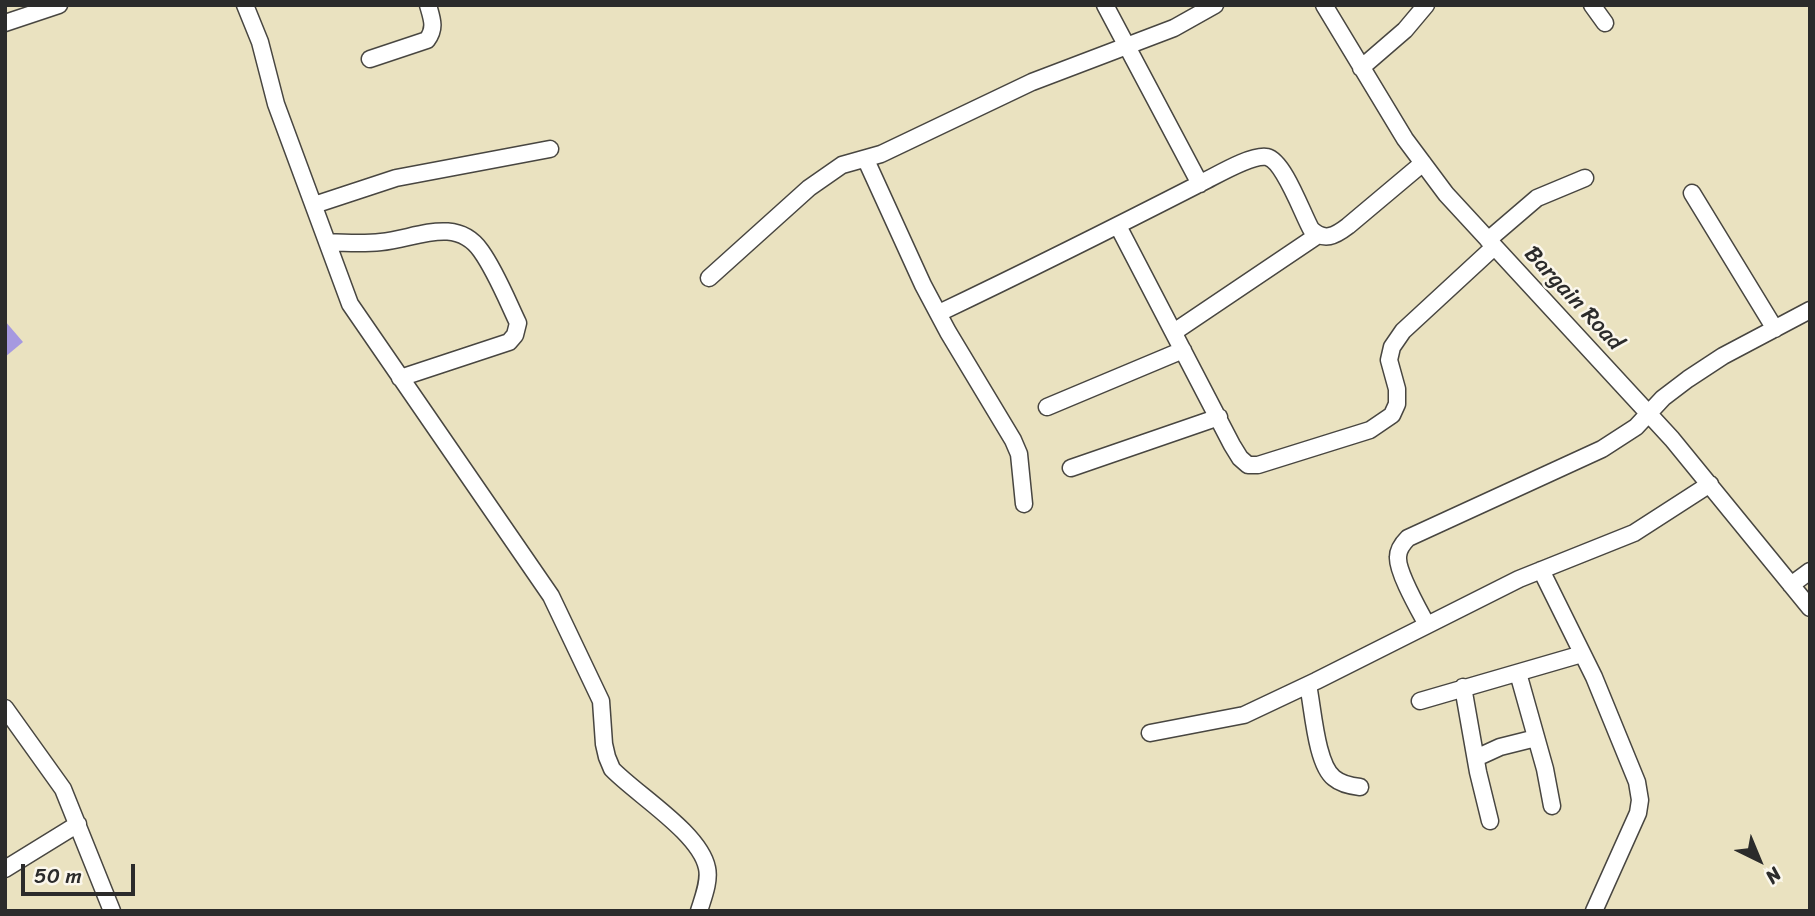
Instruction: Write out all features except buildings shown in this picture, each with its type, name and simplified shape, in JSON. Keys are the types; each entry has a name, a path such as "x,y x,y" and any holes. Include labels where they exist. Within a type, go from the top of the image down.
{"street":[{"path":"5,23 59,5"},
{"path":"245,5 256,28 271,88 356,316 551,596 601,701 604,744 612,769 691,838 703,855 708,869 699,911"},
{"path":"370,59 427,40 433,33 434,24 428,5"},
{"path":"1105,5 1200,184"},
{"path":"709,278 809,188 842,165 866,160 1032,82 1174,28 1215,5"},
{"name":"Bargain Road","path":"1324,5 1361,68 1446,194 1710,484 1810,608"},
{"path":"1361,68 1405,30 1426,5"},
{"path":"1592,5 1605,23"},
{"path":"314,205 396,178 550,149"},
{"path":"939,313 1243,163 1267,157 1275,161 1283,170 1304,216 1318,236 1326,238 1336,234 1423,163"},
{"path":"866,160 923,285 1019,453 1024,504"},
{"path":"1118,226 1232,445 1248,465 1258,465 1370,430 1392,415 1397,404 1397,389 1390,360 1392,347 1403,331 1537,198 1586,178"},
{"path":"1692,193 1775,329"},
{"path":"327,242 384,242 443,231 459,233 471,240 481,251 518,323 515,335 509,342 400,378"},
{"path":"1174,332 1318,236"},
{"path":"1427,625 1407,585 1398,558 1401,546 1408,538 1602,449 1636,427 1647,413 1688,379 1723,356 1810,310"},
{"path":"1047,407 1183,350"},
{"path":"1071,468 1219,417"},
{"path":"1150,733 1244,715 1479,598 1634,533 1710,484"},
{"path":"1541,570 1583,654 1637,782 1640,800 1638,813 1594,911"},
{"path":"1791,585 1810,570"},
{"path":"1420,701 1583,654"},
{"path":"1518,673 1552,806"},
{"path":"1308,685 1325,767 1332,777 1340,782 1360,787"},
{"path":"1463,687 1475,758 1490,821"},
{"path":"5,708 63,789 112,911"},
{"path":"1475,758 1500,747 1536,738"},
{"path":"5,869 78,824"}]}
